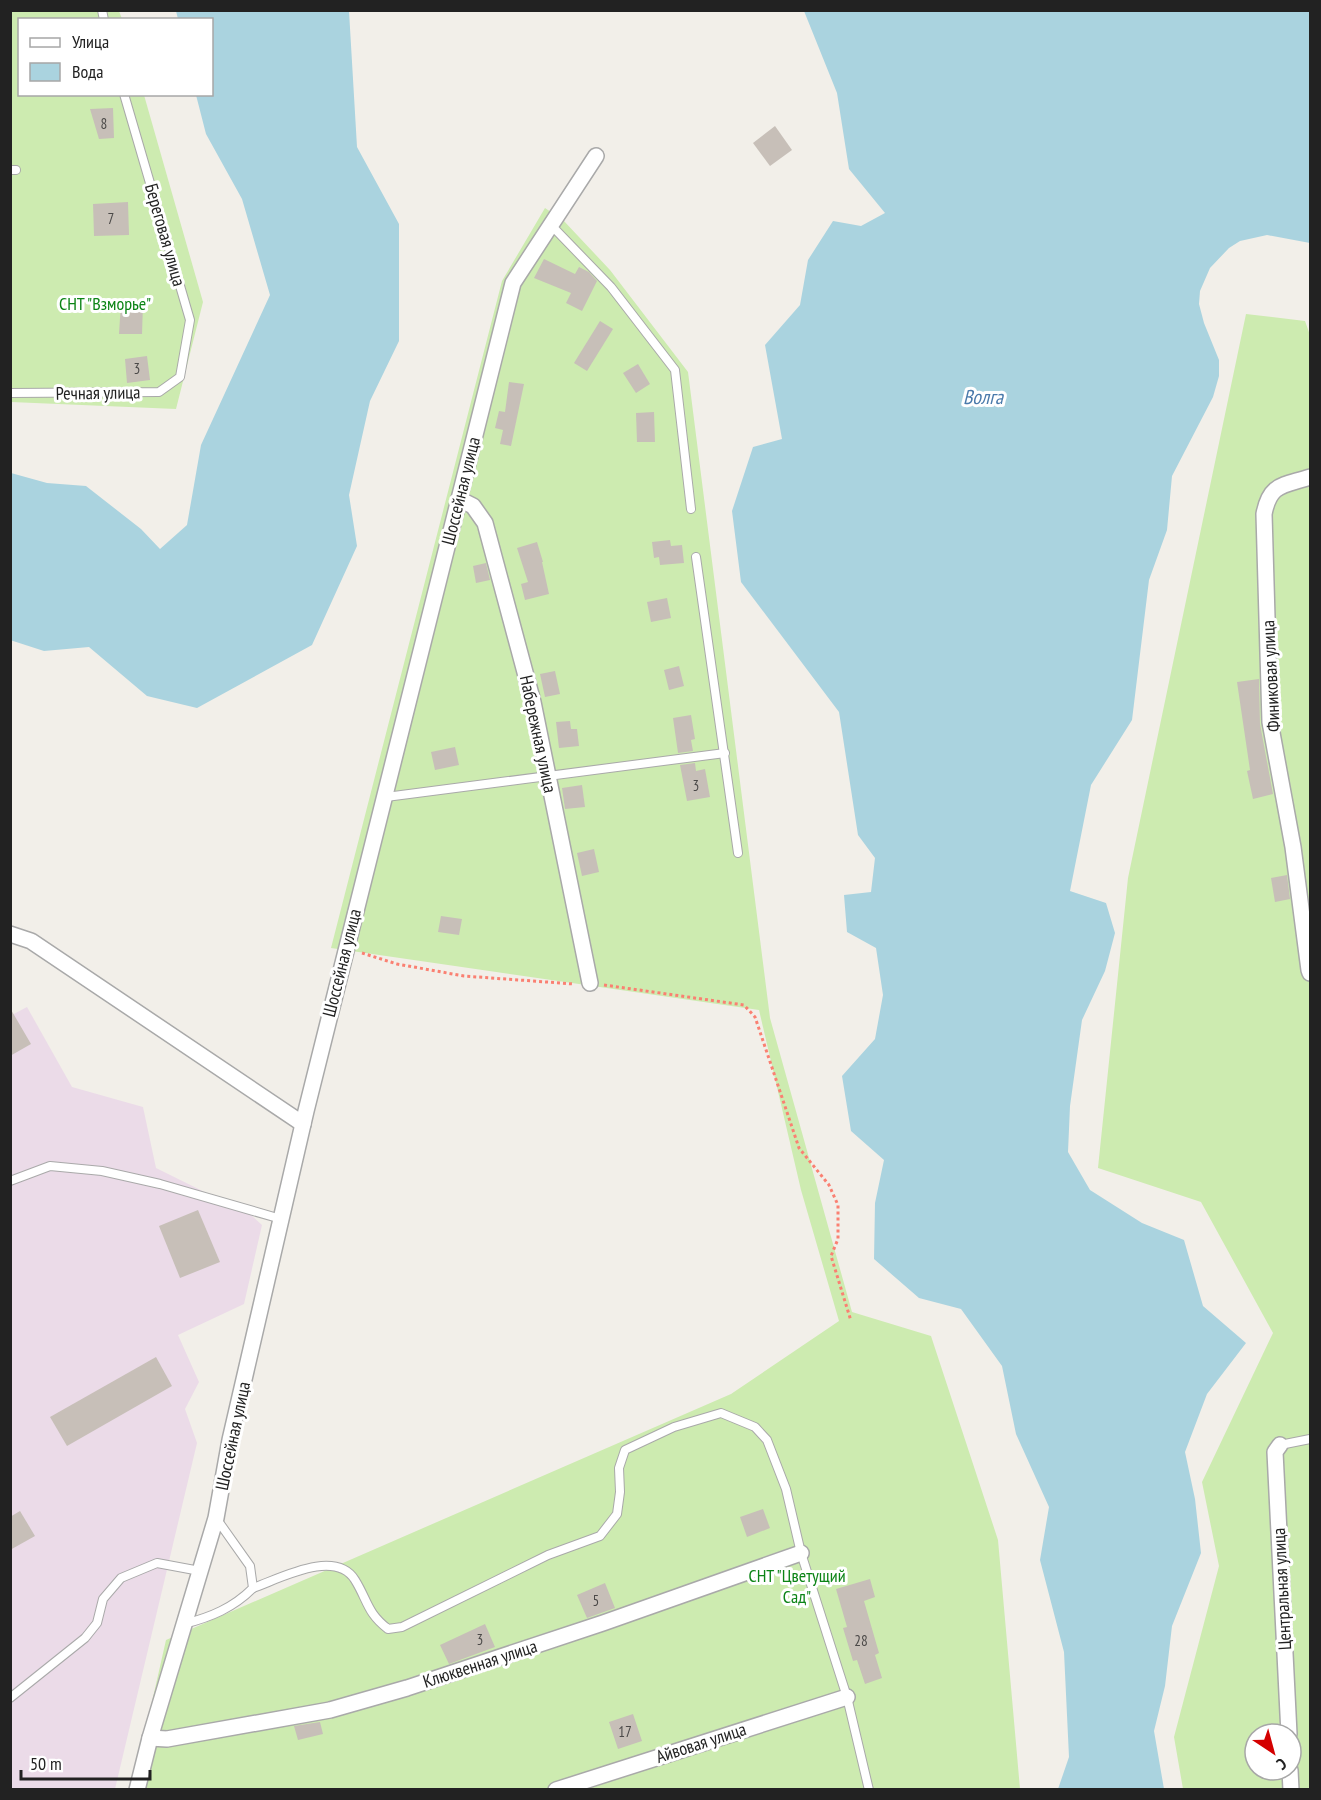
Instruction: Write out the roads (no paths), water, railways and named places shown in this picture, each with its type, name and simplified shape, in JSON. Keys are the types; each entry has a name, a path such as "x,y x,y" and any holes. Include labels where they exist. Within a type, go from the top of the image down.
{"street":[{"name":"Шоссейная улица","path":"137,1790 150,1738 216,1518 230,1440 303,1124 513,283 596,156"},
{"name":"Финиковая улица","path":"1311,477 1271,492 1264,514 1270,722 1293,847 1308,970 1311,973"},
{"name":"Набережная улица","path":"459,499 473,506 485,523 533,702 590,983"},
{"path":"10,934 31,940 303,1124"},
{"name":"Центральная улица","path":"1280,1445 1275,1452 1288,1722"},
{"name":"Клюквенная улица","path":"150,1738 167,1739 330,1710 407,1688 603,1623 801,1553"},
{"name":"Айвовая улица","path":"556,1790 847,1697"}],"lane":[{"name":"Береговая улица","path":"125,96 190,320 180,377"},
{"path":"551,225 611,286 675,370 691,509"},
{"name":"Речная улица","path":"10,393 159,392 180,377"},
{"path":"696,557 738,853"},
{"path":"386,797 725,753"},
{"path":"10,1181 50,1166 102,1172 160,1184 281,1219"},
{"path":"184,1624 202,1620 239,1602 253,1588 314,1566 339,1567 354,1578 375,1619 388,1629 402,1627 548,1555 600,1536 617,1514 620,1492 619,1468 625,1450 674,1427 721,1413 755,1427 767,1440 786,1489 801,1553 847,1697 869,1790"},
{"path":"1280,1445 1311,1439"},
{"path":"216,1518 250,1566 253,1588"},
{"path":"10,1698 85,1638 97,1623 103,1599 121,1578 157,1563 200,1571"}],"water":[{"path":"176,11 349,11 357,147 399,224 399,341 370,401 349,495 357,546 312,645 197,708 147,696 89,647 44,651 10,640 11,473 47,483 86,486 141,529 160,549 187,525 201,445 270,295 242,199 206,134 196,96 213,96 213,18 178,18"},
{"name":"Волга","path":"804,11 1310,11 1310,243 1267,235 1240,241 1229,248 1210,268 1200,291 1199,304 1219,360 1219,376 1213,397 1172,476 1167,530 1149,580 1132,720 1091,785 1070,891 1106,903 1115,933 1105,971 1082,1020 1070,1106 1068,1152 1090,1190 1142,1223 1184,1240 1203,1306 1246,1343 1207,1394 1185,1452 1195,1499 1201,1553 1172,1626 1165,1686 1154,1731 1164,1789 1058,1789 1069,1757 1064,1652 1040,1560 1049,1507 1016,1434 1002,1366 961,1309 919,1298 874,1259 875,1203 884,1160 851,1131 842,1076 875,1039 883,995 876,948 847,932 844,895 871,892 875,858 858,835 839,712 741,582 732,511 753,447 782,439 765,345 800,305 808,260 833,221 861,226 885,213 849,169 837,93"}],"park label":[{"name":"СНТ \"Взморье\"","path":"105,304"},
{"name":"СНТ \"Цветущий Сад\"","path":"797,1586"}]}
